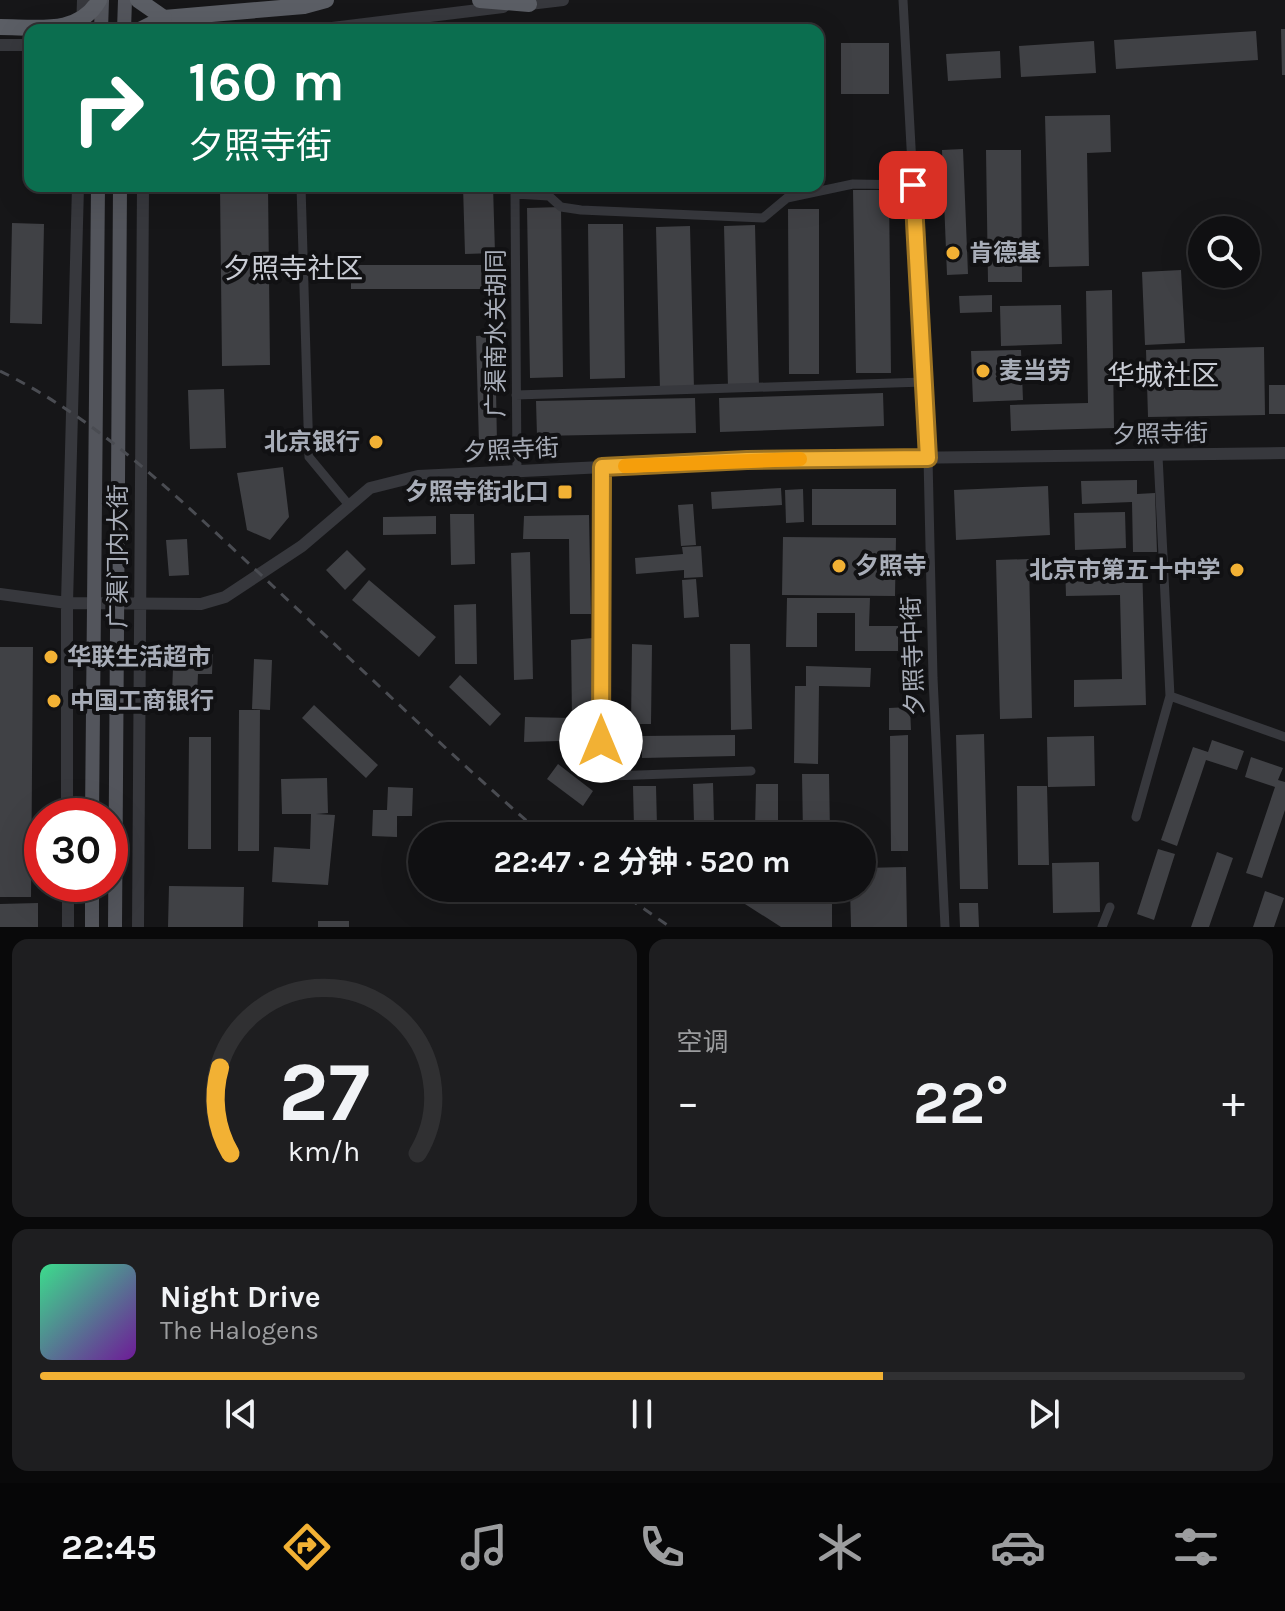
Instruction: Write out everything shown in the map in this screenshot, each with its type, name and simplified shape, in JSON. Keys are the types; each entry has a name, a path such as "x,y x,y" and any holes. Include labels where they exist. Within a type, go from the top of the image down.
{"highway":[{"path":"154,24 164,18 304,6 326,0"},
{"path":"480,0 529,4"},
{"path":"74,24 92,13 92,1"},
{"path":"144,1 164,18"},
{"path":"0,30 24,29"},
{"path":"0,30 24,32"}],"main road":[{"path":"124,24 125,0"},
{"path":"92,1 99,24"},
{"name":"广渠门内大街","path":"92,798 98,192"},
{"name":"广渠门内大街","path":"118,927 115,908 115,602 120,192"},
{"path":"83,927 91,902"},
{"path":"92,902 92,927"}],"street":[{"path":"365,24 563,0"},
{"name":"夕照寺中街","path":"903,0 928,458 933,678 945,927"},
{"path":"84,24 92,1"},
{"path":"143,24 144,1"},
{"path":"0,45 24,45"},
{"name":"广渠南水关胡同","path":"824,190 853,184 913,185"},
{"name":"广渠门内大街","path":"67,798 67,603 78,192"},
{"name":"广渠门内大街","path":"138,927 143,192"},
{"path":"301,192 309,457 348,504"},
{"name":"广渠南水关胡同","path":"517,471 515,194 549,196 561,207 581,210 763,218 787,198 815,192"},
{"path":"516,395 924,382"},
{"name":"夕照寺街","path":"0,594 67,603 201,604 225,597 302,546 370,488 418,476 747,460 1285,453"},
{"path":"1136,817 1170,696 1158,456"},
{"path":"602,467 601,771 611,776 751,771"},
{"path":"1170,696 1285,737"},
{"path":"68,902 68,927"},
{"path":"1102,927 1110,907"}],"building":[{"path":"1281,29 1285,29 1285,75 1282,75"},
{"path":"1256,31 1258,60 1116,69 1114,40"},
{"path":"1094,41 1096,73 1021,77 1019,46"},
{"path":"841,43 889,43 889,94 841,94"},
{"path":"1000,51 1001,78 948,81 946,54"},
{"path":"1110,115 1111,152 1087,153 1089,266 1049,267 1045,116"},
{"path":"963,149 968,274 947,275 942,150"},
{"path":"986,150 1021,150 1022,282 988,282"},
{"path":"853,190 889,190 891,373 856,373"},
{"path":"220,192 268,192 270,365 222,366"},
{"path":"463,192 493,192 495,253 465,254"},
{"path":"561,207 563,377 530,378 527,208"},
{"path":"788,209 819,209 819,374 789,374"},
{"path":"12,223 44,224 42,324 10,323"},
{"path":"588,224 623,224 625,378 590,379"},
{"path":"755,225 759,387 728,388 724,226"},
{"path":"690,226 694,389 660,390 656,227"},
{"path":"351,265 495,265 496,289 351,289"},
{"path":"1181,270 1185,343 1145,345 1142,272"},
{"path":"1112,290 1114,428 1011,431 1010,405 1088,403 1086,291"},
{"path":"992,295 992,312 960,313 959,296"},
{"path":"1061,305 1062,344 1001,346 1000,306"},
{"path":"495,335 497,444 479,444 476,336"},
{"path":"1264,347 1265,415 1148,417 1146,350"},
{"path":"1021,350 1023,400 973,402 971,351"},
{"path":"1269,385 1285,385 1285,414 1269,414"},
{"path":"224,389 226,448 190,449 188,390"},
{"path":"883,393 884,426 720,432 719,398"},
{"path":"695,398 696,433 537,436 536,401"},
{"path":"283,467 289,517 270,540 247,530 237,473"},
{"path":"1137,480 1137,494 1155,493 1157,552 1133,552 1132,502 1082,504 1081,481"},
{"path":"1048,486 1050,535 956,540 954,490"},
{"path":"781,488 782,505 712,509 711,492"},
{"path":"803,489 804,522 786,523 785,490"},
{"path":"812,489 896,489 896,525 812,525"},
{"path":"693,504 696,545 681,546 678,505"},
{"path":"1125,512 1126,548 1075,550 1074,513"},
{"path":"450,514 474,514 475,564 451,565"},
{"path":"589,515 591,614 570,614 569,539 523,539 524,516"},
{"path":"436,516 436,534 383,535 383,517"},
{"name":"夕照寺","path":"783,537 896,538 895,596 782,595"},
{"path":"187,539 189,575 169,576 166,540"},
{"path":"701,546 703,577 684,578 684,570 636,574 635,558 683,554 682,547"},
{"path":"347,550 366,569 345,590 326,570"},
{"path":"530,552 533,679 514,680 511,553"},
{"path":"1029,559 1032,718 1000,719 996,560"},
{"path":"1142,562 1146,705 1074,707 1074,680 1122,679 1120,595 1066,596 1065,564"},
{"path":"696,579 699,617 684,618 682,580"},
{"path":"369,580 436,637 419,657 352,600"},
{"path":"787,598 870,598 869,626 898,626 898,651 855,651 855,613 817,613 817,647 786,647"},
{"path":"476,604 477,664 455,664 454,605"},
{"path":"593,638 596,740 524,742 525,717 572,718 571,640"},
{"path":"632,644 652,645 651,724 631,724"},
{"path":"730,644 750,644 752,729 731,730"},
{"path":"188,645 213,646 212,674 198,674 197,695 172,694 173,668 188,668"},
{"path":"0,647 33,647 32,798 24,798 24,897 0,897"},
{"path":"254,659 272,660 270,710 252,709"},
{"path":"806,666 871,668 870,687 819,686 818,764 794,763 795,686 806,686"},
{"path":"460,675 501,714 490,726 449,687"},
{"path":"314,705 378,765 366,778 302,718"},
{"path":"910,707 911,730 889,730 889,708"},
{"path":"239,710 260,710 259,851 238,851"},
{"path":"984,734 988,889 960,889 956,735"},
{"path":"735,735 735,756 642,758 642,736"},
{"path":"908,735 908,851 891,851 890,736"},
{"path":"1094,736 1095,786 1048,787 1047,737"},
{"path":"189,737 211,737 211,849 188,849"},
{"path":"1212,740 1244,751 1237,770 1206,760 1177,846 1161,840 1193,747 1208,752"},
{"path":"1251,757 1283,768 1278,780 1285,782 1285,810 1262,878 1246,873 1275,787 1245,777"},
{"path":"558,764 593,791 583,806 547,779"},
{"path":"802,774 829,774 830,822 803,822"},
{"path":"327,778 328,813 316,814 335,815 328,885 272,882 274,847 310,849 311,814 282,814 281,779"},
{"path":"713,783 714,822 694,822 693,784"},
{"path":"756,784 778,784 778,822 755,822"},
{"path":"633,786 656,786 657,822 634,822"},
{"path":"1017,786 1047,786 1049,865 1018,865"},
{"path":"388,787 413,788 412,816 397,816 397,837 372,836 373,810 387,810"},
{"path":"1158,849 1175,854 1154,920 1137,914"},
{"path":"1217,852 1233,858 1209,927 1191,927"},
{"path":"1099,862 1100,912 1053,913 1052,863"},
{"path":"906,867 907,927 851,927 850,902 876,902 876,868"},
{"path":"169,886 244,887 243,927 168,927"},
{"path":"1265,891 1284,898 1274,927 1253,927"},
{"path":"742,902 832,902 832,927 781,927"},
{"path":"38,903 38,927 0,927 0,904"},
{"path":"959,903 978,903 979,927 960,927"},
{"path":"318,921 349,921 349,927 318,927"}],"railway":[{"path":"0,371 71,413 136,462 528,822"},
{"path":"634,902 670,927"}],"slow traffic":[{"path":"625,466 800,459"}],"place":[{"name":"肯德基","path":"953,253"},
{"name":"麦当劳","path":"983,371"},
{"name":"北京银行","path":"376,442"},
{"name":"夕照寺街北口","path":"565,492"},
{"name":"夕照寺","path":"839,566"},
{"name":"北京市第五十中学","path":"1237,570"},
{"name":"华联生活超市","path":"51,657"},
{"name":"中国工商银行","path":"54,701"}],"district":[{"name":"夕照寺社区","path":"293,268"},
{"name":"华城社区","path":"1163,375"}],"route":[{"path":"601,741 602,467 747,460 928,458 913,185"}]}
